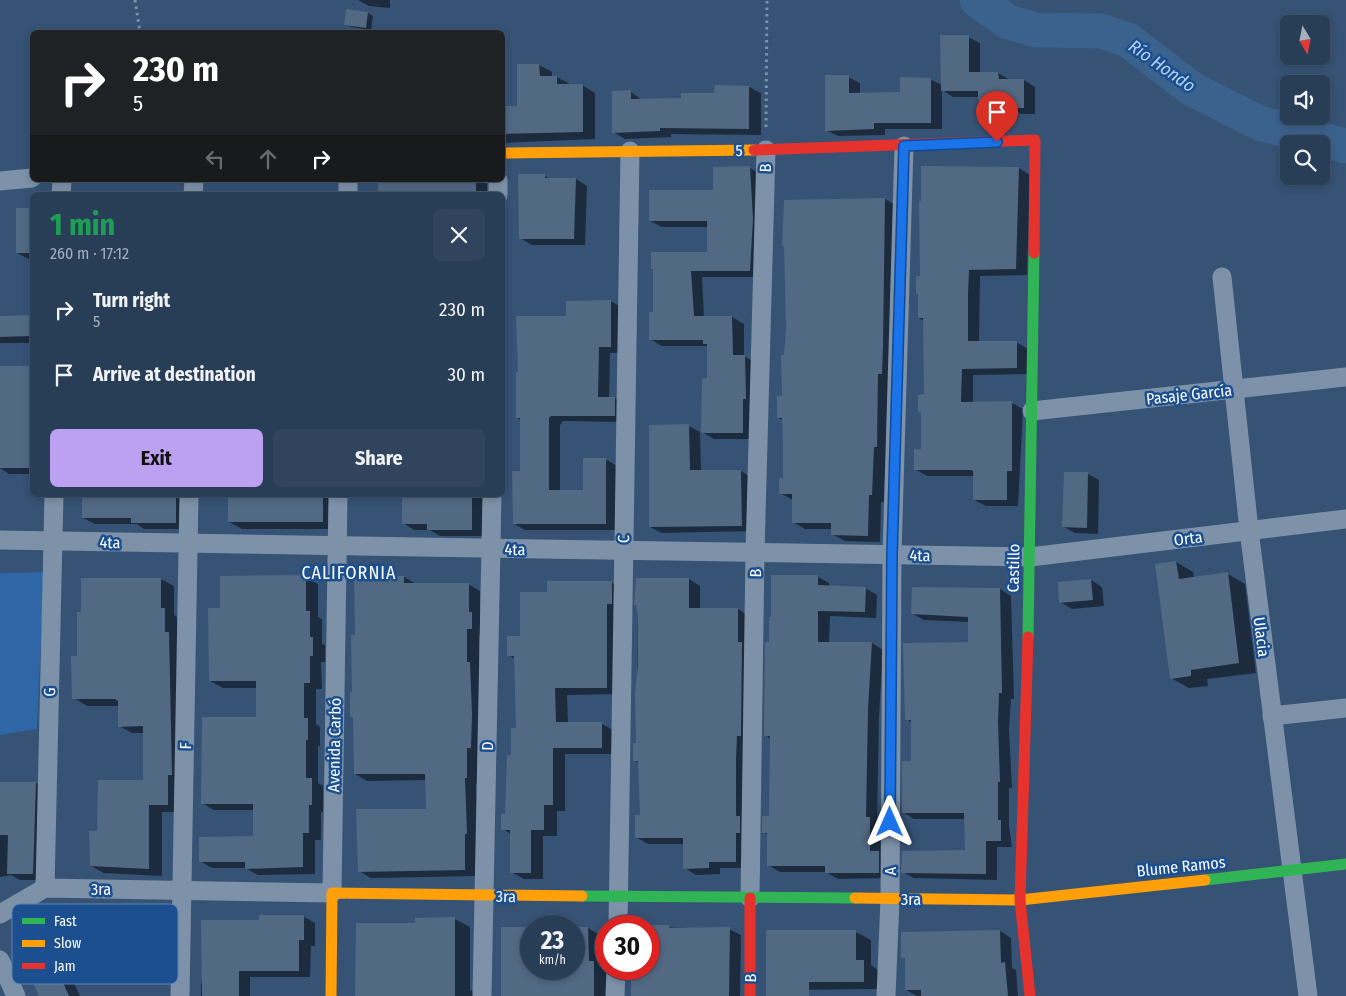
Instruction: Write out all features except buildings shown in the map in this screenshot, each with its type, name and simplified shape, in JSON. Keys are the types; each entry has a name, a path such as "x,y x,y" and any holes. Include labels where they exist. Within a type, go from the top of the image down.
{"street":[{"name":"5","path":"505,153 766,150 1035,140"},
{"name":"Castillo","path":"1030,996 1020,900 1030,557 1035,140"},
{"name":"A","path":"886,996 890,899 892,555 904,146"},
{"name":"B","path":"750,996 755,553 766,150"},
{"name":"C","path":"618,915 630,152"},
{"path":"0,181 30,178"},
{"name":"Ulacia","path":"1222,277 1249,530 1308,996"},
{"name":"Pasaje García","path":"1032,411 1346,377"},
{"name":"G","path":"45,888 54,497"},
{"name":"F","path":"180,996 189,497"},
{"name":"Avenida Carbó","path":"331,996 338,497"},
{"name":"D","path":"482,996 492,497"},
{"name":"Orta","path":"1030,557 1346,519"},
{"name":"4ta","path":"0,540 1030,557"},
{"path":"1272,716 1346,708"},
{"name":"Blume Ramos","path":"1020,900 1346,864"},
{"path":"17,904 45,888"},
{"name":"3ra","path":"45,888 618,897 1020,900"},
{"path":"0,914 12,907"},
{"path":"0,960 16,996"},
{"path":"615,996 616,980"}],"path":[{"path":"135,0 140,30"},
{"path":"766,150 767,0"}],"shaded area":[{"path":"44,572 37,729 0,735 0,573"}],"waterway":[{"name":"Río Hondo","path":"977,0 1008,22 1036,30 1101,31 1128,40 1192,89 1259,123 1346,146"}],"traffic: fast":[{"path":"1028,637 1034,253"},
{"path":"1205,880 1346,864"},
{"path":"582,896 855,898"}],"traffic: slow":[{"path":"505,153 754,150"},
{"path":"855,898 1020,900 1205,880"},
{"path":"331,996 332,893 582,896"}],"traffic: jam":[{"path":"754,150 1035,140 1034,253"},
{"path":"1028,637 1020,900 1030,996"},
{"path":"750,898 750,996"}],"district":[{"name":"CALIFORNIA","path":"349,573"}],"route":[{"path":"890,822 892,555 904,146 997,142"}]}
